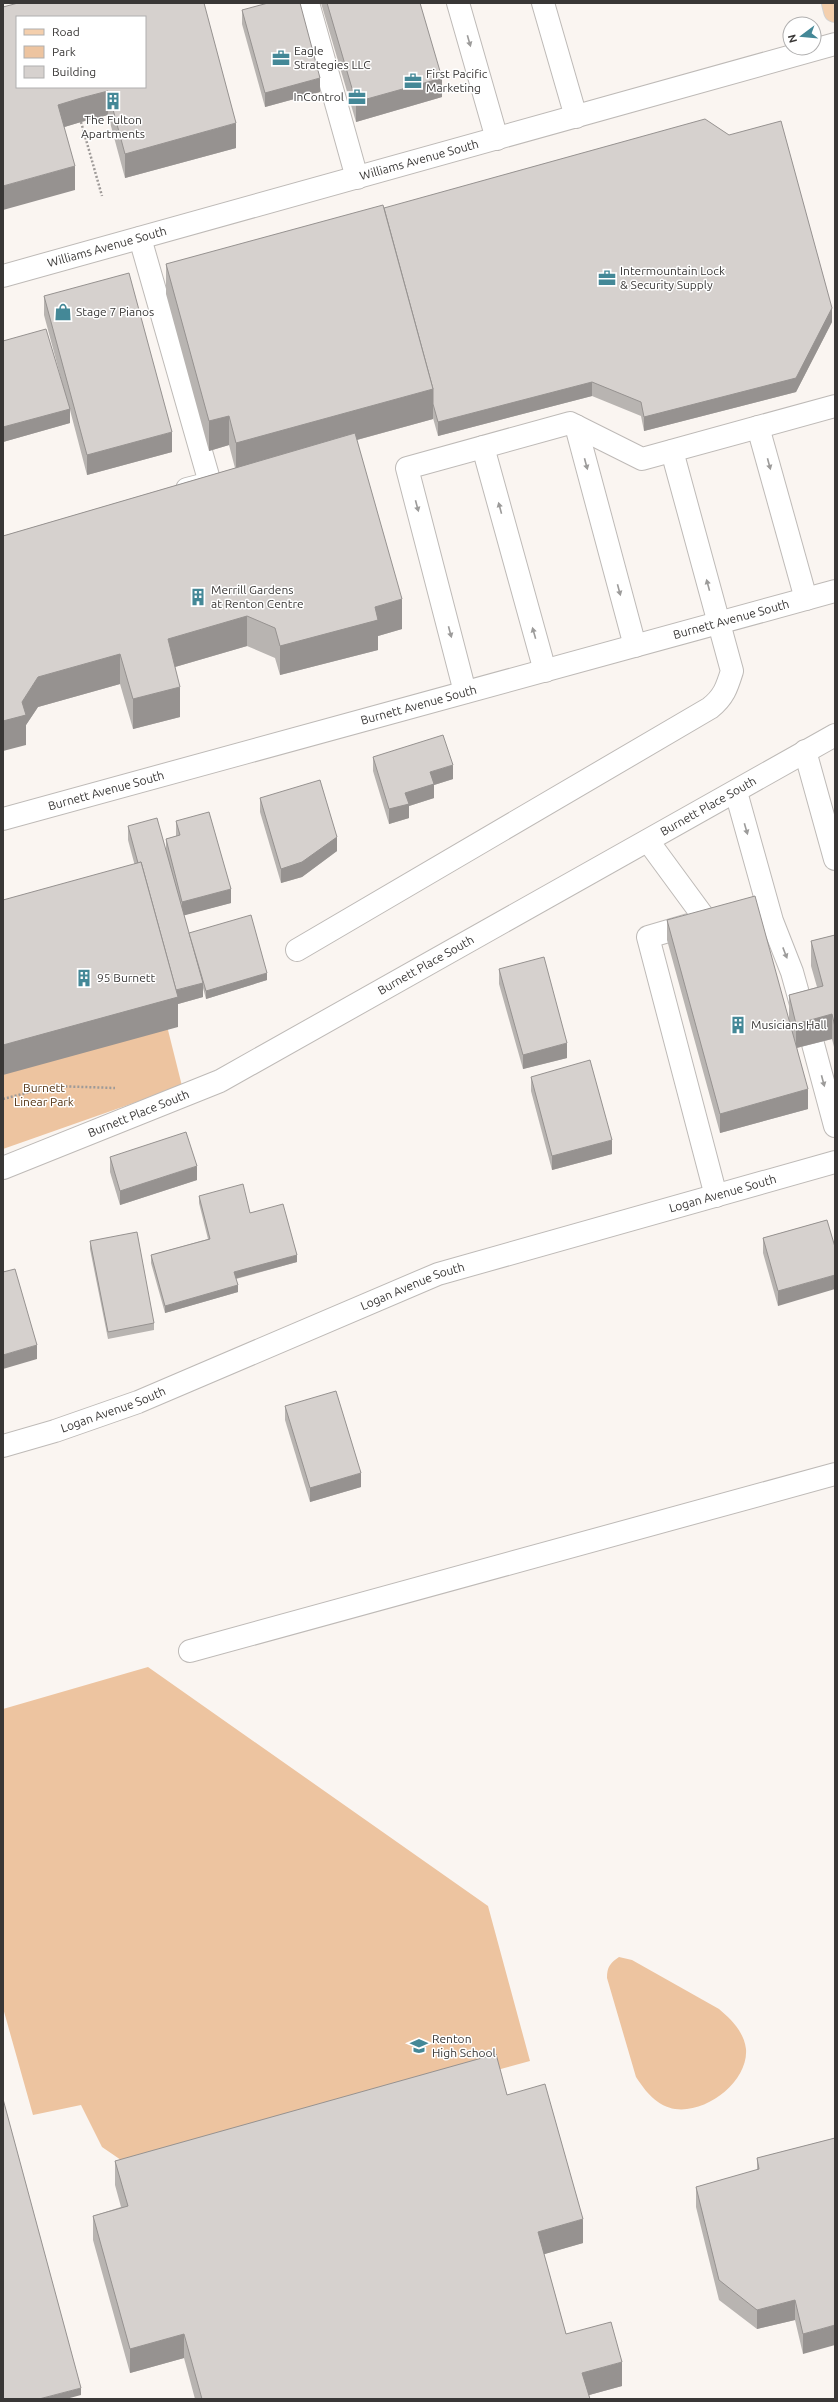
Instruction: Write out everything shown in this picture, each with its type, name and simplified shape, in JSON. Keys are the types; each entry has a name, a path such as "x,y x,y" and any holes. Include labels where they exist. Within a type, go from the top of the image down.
{"main road":[{"path":"833,3 835,11"}],"street":[{"path":"308,3 357,178"},
{"path":"458,3 497,139"},
{"path":"543,3 576,117"},
{"name":"Williams Avenue South","path":"3,276 835,44"},
{"path":"140,238 210,483 164,496"},
{"path":"465,692 407,468 570,423 642,459 835,406"},
{"path":"576,426 635,646"},
{"path":"758,427 806,599"},
{"path":"483,447 545,671"},
{"path":"297,950 716,703 726,691 732,671 672,451"},
{"name":"Burnett Avenue South","path":"3,819 835,591"},
{"name":"Burnett Place South","path":"3,1168 220,1081 736,792 835,734"},
{"path":"805,751 835,859"},
{"path":"736,792 772,921 792,972 804,1015"},
{"path":"648,841 706,920 648,937 716,1196"},
{"path":"813,1044 835,1126"},
{"name":"Logan Avenue South","path":"3,1446 55,1431 138,1402 438,1274 835,1162"},
{"path":"190,1651 835,1474"}],"path":[{"path":"81,122 102,196"},
{"path":"3,1099 54,1086 136,1088 158,1106"}],"green space":[{"name":"Burnett Linear Park","path":"166,1022 182,1086 3,1149 3,1067"},
{"path":"148,1667 488,1906 530,2061 179,2156 121,2160 102,2147 81,2105 33,2115 3,2008 3,1709"},
{"path":"619,1957 632,1960 719,2009 728,2017 740,2032 746,2049 744,2063 738,2077 728,2089 715,2099 701,2106 686,2109 671,2108 655,2100 638,2080 607,1978 610,1966 613,1961"}],"building":[{"name":"The Fulton Apartments","path":"18,3 204,3 236,123 125,154 108,91 81,98 58,105 75,166 3,186 3,7"},
{"name":"Eagle Strategies LLC","path":"268,3 300,3 320,78 265,93 242,10"},
{"path":"327,3 420,3 442,78 356,102"},
{"name":"Intermountain Lock & Security Supply","path":"705,119 729,135 781,121 832,308 796,378 644,417 641,402 592,382 438,422 433,404 433,389 384,208"},
{"path":"383,205 433,389 236,443 229,416 209,421 166,264"},
{"path":"129,273 172,432 87,455 44,296"},
{"path":"46,329 70,409 3,427 3,341"},
{"name":"Merrill Gardens at Renton Centre","path":"355,433 402,599 375,607 378,620 280,646 275,628 247,616 168,639 180,687 133,699 120,654 38,677 22,702 26,715 3,721 3,536"},
{"path":"443,735 453,765 430,772 434,784 405,793 409,804 389,809 373,757"},
{"path":"320,780 337,837 302,862 281,869 260,798"},
{"path":"209,812 231,889 182,902 166,839 180,835 176,821"},
{"path":"157,818 203,983 176,990 141,862 138,863 128,826"},
{"name":"95 Burnett","path":"141,862 178,997 3,1045 3,900"},
{"name":"Musicians Hall","path":"755,896 808,1089 720,1114 667,920"},
{"path":"251,915 267,973 206,991 189,933"},
{"path":"835,935 835,1027 832,1014 796,1024 789,995 823,986 811,941"},
{"path":"544,957 567,1043 523,1055 499,969"},
{"path":"590,1060 612,1140 552,1156 531,1077"},
{"path":"186,1132 197,1166 120,1191 110,1157"},
{"path":"243,1184 250,1213 283,1204 297,1255 234,1272 238,1285 165,1306 151,1255 210,1239 199,1196"},
{"path":"827,1220 835,1247 835,1275 778,1291 763,1238"},
{"path":"137,1232 154,1323 108,1332 90,1241"},
{"path":"15,1269 37,1345 3,1355 3,1272"},
{"path":"336,1391 361,1473 310,1488 285,1406"},
{"path":"496,2054 507,2095 545,2084 583,2219 538,2232 566,2334 611,2322 622,2362 582,2373 590,2399 202,2399 184,2334 130,2349 93,2216 128,2206 115,2161"},
{"path":"3,2099 81,2388 39,2399 3,2399"},
{"path":"835,2138 835,2325 803,2334 795,2300 757,2310 719,2280 696,2187 759,2169 757,2158"}],"place":[{"name":"Eagle Strategies LLC","path":"281,58"},
{"name":"First Pacific Marketing","path":"413,81"},
{"name":"InControl","path":"357,97"},
{"name":"The Fulton Apartments","path":"113,101"},
{"name":"Intermountain Lock & Security Supply","path":"607,278"},
{"name":"Stage 7 Pianos","path":"63,312"},
{"name":"Merrill Gardens at Renton Centre","path":"198,597"},
{"name":"95 Burnett","path":"84,978"},
{"name":"Musicians Hall","path":"738,1025"},
{"name":"Renton High School","path":"419,2046"}]}
